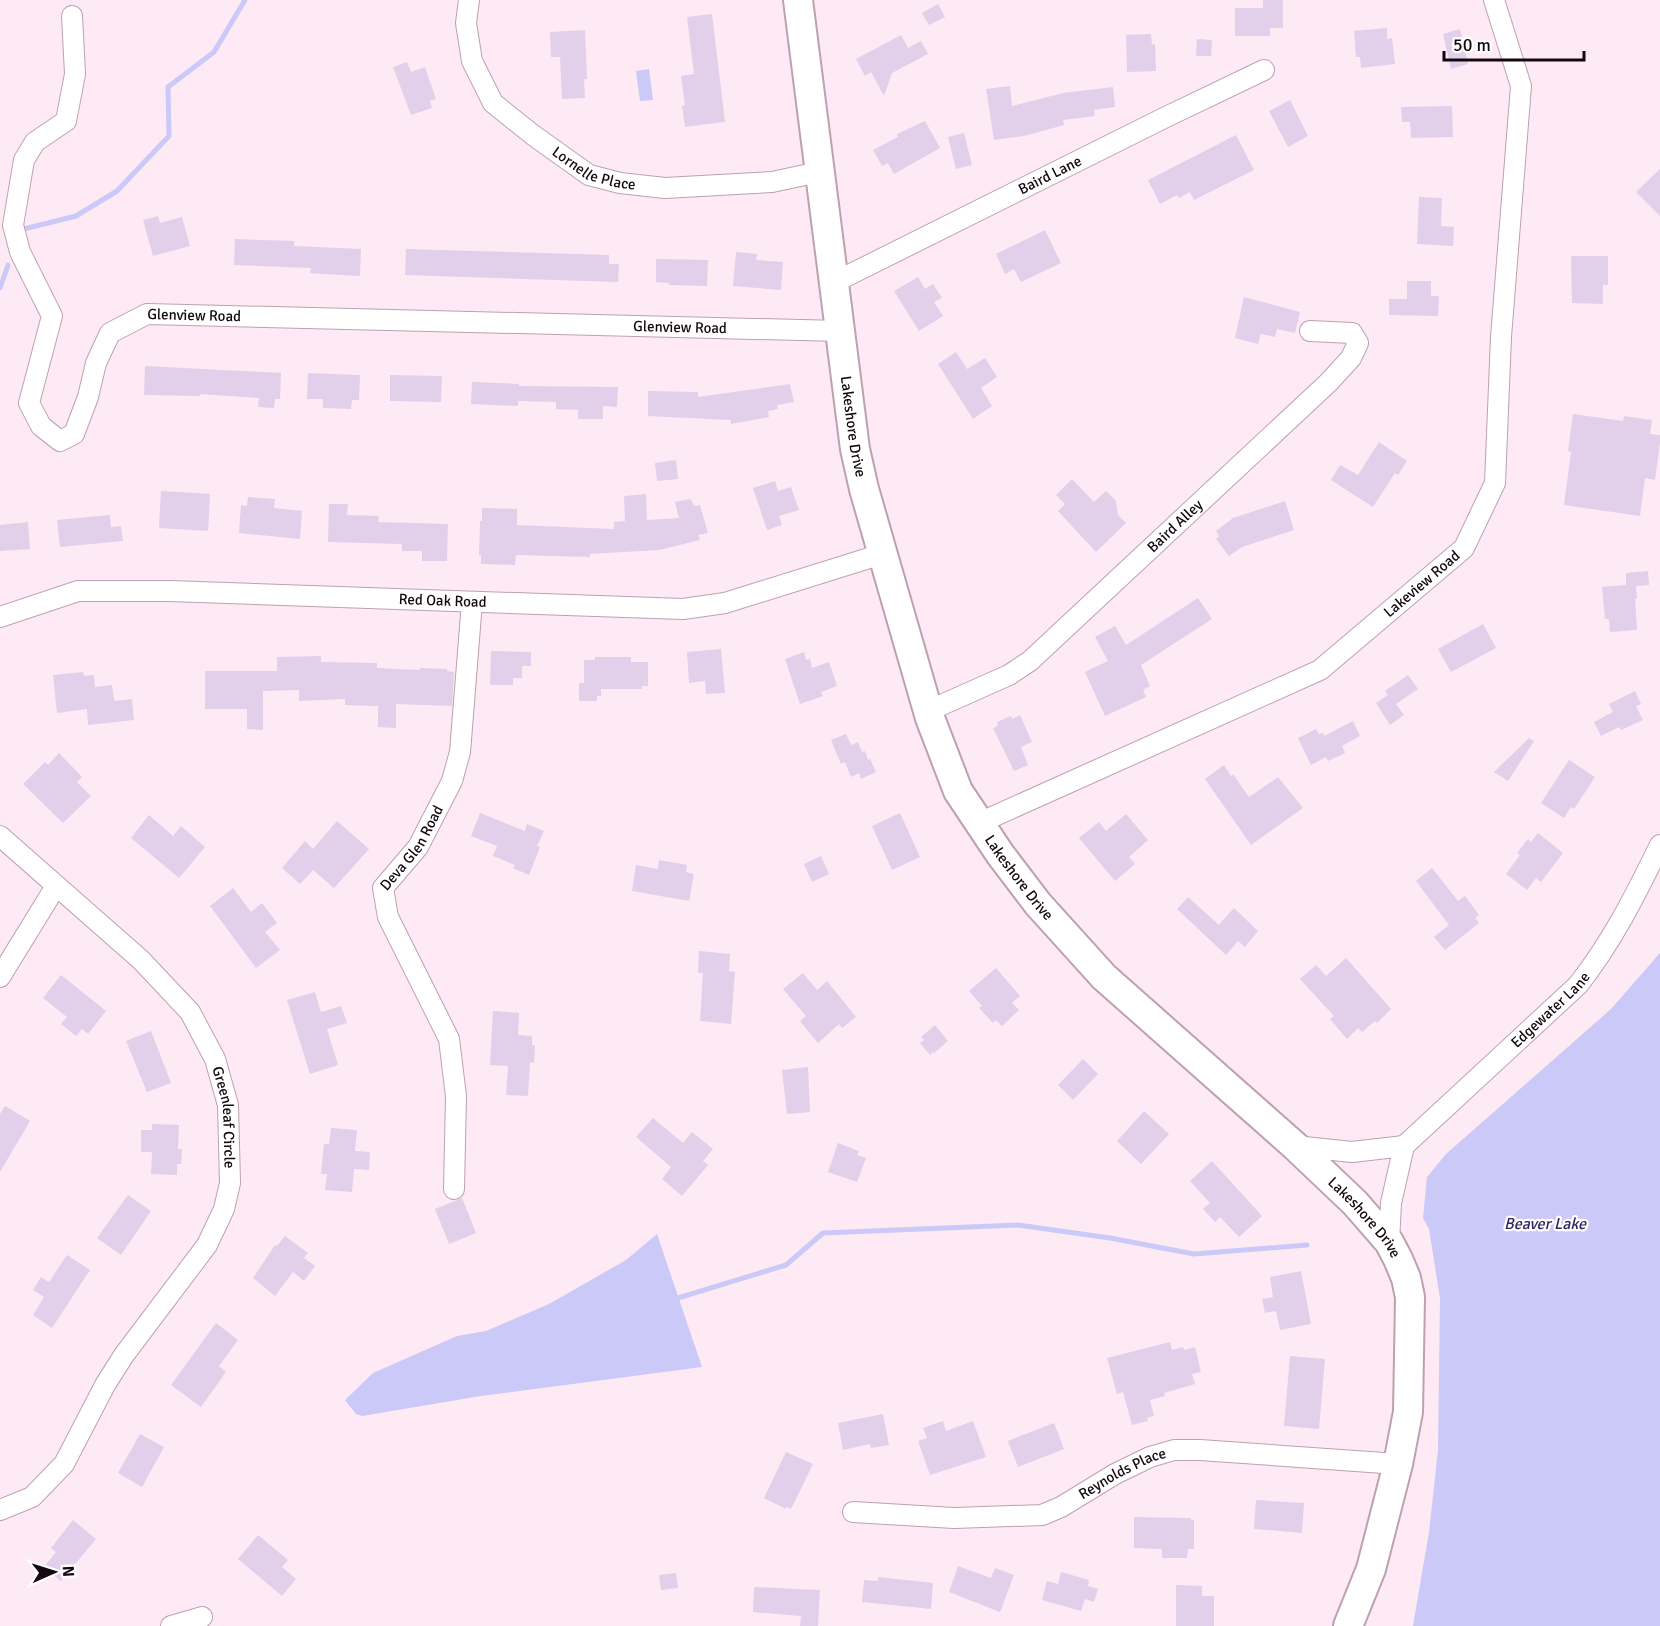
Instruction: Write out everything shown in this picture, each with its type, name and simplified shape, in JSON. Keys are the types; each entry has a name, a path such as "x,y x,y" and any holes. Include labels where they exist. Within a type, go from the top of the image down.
{"street":[{"name":"Lornelle Place","path":"469,0 466,23 472,61 493,103 589,175 620,183 665,188 772,182 819,172"},
{"name":"Lakeshore Drive","path":"798,0 855,449 882,554 928,711 958,791 1000,855 1038,904 1104,976 1295,1146 1355,1203 1389,1242 1406,1278 1410,1297 1407,1412 1398,1464 1371,1569 1348,1626"},
{"name":"Lakeview Road","path":"979,823 1320,670 1464,548 1495,483 1502,337 1521,86 1494,0"},
{"name":"Glenview Road","path":"72,16 75,74 66,121 35,142 24,160 14,225 20,252 52,316 29,403 41,426 60,441 74,434 88,397 96,363 110,333 147,314 840,331"},
{"name":"Baird Lane","path":"835,282 1264,70"},
{"name":"Baird Alley","path":"928,711 1009,675 1030,661 1328,383 1351,358 1358,343 1352,333 1310,331"},
{"name":"Red Oak Road","path":"0,617 78,591 169,591 682,609 725,603 882,554"},
{"name":"Deva Glen Road","path":"454,1189 456,1096 449,1039 388,917 383,888 418,848 452,781 460,752 472,602"},
{"name":"Greenleaf Circle","path":"0,836 141,960 190,1012 215,1059 228,1105 230,1183 224,1209 207,1245 124,1355 105,1385 64,1464 32,1497 0,1510"},
{"name":"Edgewater Lane","path":"1404,1146 1578,985 1600,958 1630,906 1660,845"},
{"path":"0,977 56,886"},
{"path":"1295,1146 1352,1152 1404,1146 1391,1203 1389,1242"},
{"name":"Reynolds Place","path":"853,1512 954,1518 1042,1515 1061,1507 1115,1474 1150,1457 1174,1450 1398,1464"},
{"path":"171,1626 201,1617"}],"water":[{"path":"649,69 653,100 640,101 636,71"},
{"name":"Beaver Lake","path":"1660,953 1660,1626 1413,1626 1429,1532 1438,1450 1440,1298 1429,1229 1423,1218 1427,1177 1446,1154 1611,1009"},
{"path":"657,1234 702,1367 481,1396 362,1416 356,1414 345,1400 373,1373 457,1336 486,1331 549,1304 626,1260"}],"building":[{"path":"1263,0 1283,0 1283,28 1270,28 1270,36 1235,36 1235,8 1263,8"},
{"path":"938,4 945,17 929,25 922,13"},
{"path":"712,14 725,122 685,127 681,76 694,74 687,17"},
{"path":"1387,28 1387,39 1392,38 1395,64 1361,68 1360,57 1356,57 1354,31"},
{"path":"1460,29 1468,64 1451,69 1443,34"},
{"path":"585,30 587,79 584,79 585,98 562,99 560,57 551,57 550,32"},
{"path":"1151,34 1152,45 1155,44 1156,71 1127,72 1126,35"},
{"path":"901,35 908,48 921,41 928,54 892,73 884,96 871,72 865,76 856,59"},
{"path":"1197,39 1212,40 1211,56 1196,56"},
{"path":"407,62 411,72 425,67 436,99 430,101 432,108 411,115 393,67"},
{"path":"1010,86 1012,106 1063,93 1113,87 1115,107 1094,110 1095,116 1063,120 1064,125 1024,136 994,140 986,89"},
{"path":"1290,100 1308,136 1288,147 1269,111"},
{"path":"1452,106 1453,137 1411,138 1410,122 1402,122 1401,107"},
{"path":"925,121 940,148 894,174 888,163 882,166 873,150 898,137 897,134"},
{"path":"964,133 972,165 956,169 948,137"},
{"path":"1236,135 1254,170 1194,200 1190,192 1179,198 1177,195 1160,204 1148,180"},
{"path":"1660,169 1660,216 1636,192"},
{"path":"1419,197 1442,198 1441,226 1454,227 1453,246 1417,244"},
{"path":"158,216 160,223 182,217 190,246 153,256 143,220"},
{"path":"1045,230 1061,263 1021,282 1014,269 1005,274 996,254"},
{"path":"235,239 294,241 294,246 361,249 360,276 310,273 311,268 234,265"},
{"path":"406,249 609,255 609,264 619,264 618,282 405,275"},
{"path":"736,252 757,254 756,260 783,262 781,290 733,286"},
{"path":"1571,256 1608,256 1608,285 1603,285 1603,304 1572,303"},
{"path":"656,259 708,260 707,286 669,285 669,283 656,282"},
{"path":"918,277 925,289 933,284 942,298 934,302 943,316 919,331 894,291"},
{"path":"1407,281 1431,281 1431,296 1439,296 1438,316 1389,315 1389,299 1407,299"},
{"path":"1244,297 1300,312 1295,333 1277,329 1275,337 1261,334 1258,344 1235,338"},
{"path":"956,352 967,369 985,358 997,377 981,388 992,406 973,419 938,364"},
{"path":"145,366 281,373 280,399 275,399 274,408 258,407 259,398 200,394 200,396 144,395"},
{"path":"308,373 360,375 359,400 352,400 351,409 323,408 323,399 307,399"},
{"path":"390,375 442,376 441,402 390,401"},
{"path":"472,382 519,384 519,386 618,387 617,407 603,406 603,419 578,419 578,410 556,409 556,402 518,401 518,406 471,404"},
{"path":"790,384 794,402 777,405 778,409 768,411 769,417 731,424 731,420 648,416 648,391 698,392 698,397"},
{"path":"1573,414 1623,421 1624,416 1652,420 1650,434 1660,435 1660,442 1655,480 1645,478 1640,516 1564,505"},
{"path":"1379,442 1407,461 1398,475 1395,473 1373,507 1331,480 1340,465 1358,475"},
{"path":"676,460 678,479 657,481 655,463"},
{"path":"1072,479 1094,502 1106,491 1116,501 1118,515 1126,523 1096,552 1058,511 1065,504 1056,495"},
{"path":"775,481 778,491 791,487 799,510 779,516 782,525 767,530 753,488"},
{"path":"161,491 210,494 208,531 159,528"},
{"path":"646,494 647,520 679,518 675,502 690,499 695,506 700,505 708,533 698,535 700,540 659,550 590,554 590,557 516,555 515,565 481,564 481,555 479,555 482,508 517,509 517,525 614,529 614,522 625,521 624,496"},
{"path":"248,497 275,499 274,508 302,511 300,539 239,533 241,505 247,506"},
{"path":"1285,501 1294,530 1242,547 1229,556 1216,539 1219,536 1216,531 1233,518"},
{"path":"329,504 348,504 347,515 379,516 378,522 448,524 447,561 422,561 422,551 402,551 402,544 328,542"},
{"path":"110,515 111,527 121,526 123,541 60,547 57,520"},
{"path":"28,522 30,549 0,551 0,525"},
{"path":"1648,571 1649,585 1636,586 1637,630 1610,632 1609,619 1605,619 1602,587 1626,585 1626,573"},
{"path":"1198,598 1212,619 1141,665 1150,686 1143,690 1146,697 1105,716 1085,672 1108,661 1095,637 1115,626 1126,645"},
{"path":"1483,624 1496,648 1451,672 1438,649"},
{"path":"721,649 725,693 706,694 705,681 689,683 687,652"},
{"path":"491,651 531,652 531,666 522,666 522,678 513,678 513,685 490,685"},
{"path":"804,652 806,660 810,659 812,668 829,662 837,686 821,692 823,696 800,704 785,659"},
{"path":"321,656 321,662 377,663 377,668 447,669 447,671 454,672 452,706 396,704 396,728 378,727 378,706 345,705 345,699 299,701 299,690 263,691 263,730 247,729 247,709 205,709 205,671 277,671 277,657"},
{"path":"595,657 631,657 631,662 648,662 648,686 642,686 642,689 601,689 601,696 597,696 597,701 579,701 579,683 584,683 584,660 595,660"},
{"path":"83,672 84,676 94,675 95,687 112,685 114,701 132,699 134,720 88,725 87,709 57,713 53,675"},
{"path":"1408,675 1418,689 1396,704 1404,715 1390,725 1376,703 1388,695 1385,691"},
{"path":"1635,691 1641,704 1636,706 1643,720 1621,730 1619,727 1601,736 1594,722 1613,712 1609,704"},
{"path":"1020,715 1032,742 1021,747 1028,765 1014,771 993,728 998,726 997,722"},
{"path":"1353,721 1360,736 1342,746 1345,753 1328,761 1326,757 1311,765 1298,738 1316,729 1324,736"},
{"path":"846,734 851,745 858,742 876,772 861,779 859,773 851,777 845,762 841,764 831,740"},
{"path":"1529,738 1534,741 1508,781 1494,772"},
{"path":"59,753 82,777 77,782 91,796 63,823 23,784 45,762 48,765"},
{"path":"1569,760 1595,777 1574,809 1571,807 1564,818 1541,803"},
{"path":"1224,765 1249,797 1278,777 1303,808 1251,845 1205,779"},
{"path":"480,813 525,831 527,824 544,831 529,875 513,868 515,865 493,856 497,846 471,836"},
{"path":"900,813 920,857 892,870 872,826"},
{"path":"1126,814 1148,840 1129,857 1135,864 1115,881 1079,838 1099,822 1106,831"},
{"path":"149,815 173,836 181,826 205,847 179,878 131,838"},
{"path":"337,821 369,849 334,888 313,870 300,884 282,868 305,841 313,849"},
{"path":"1538,833 1563,853 1541,882 1536,878 1527,890 1506,874 1520,855 1517,853 1528,839 1531,842"},
{"path":"821,856 829,874 812,882 804,864"},
{"path":"659,860 687,865 686,872 694,874 689,901 632,891 636,865 658,869"},
{"path":"1432,868 1458,901 1465,896 1479,915 1475,918 1479,923 1445,950 1434,937 1449,925 1416,881"},
{"path":"233,888 251,912 262,903 277,923 265,932 280,950 256,968 210,906"},
{"path":"1188,897 1219,925 1234,908 1258,931 1245,947 1238,941 1226,955 1177,909"},
{"path":"699,951 730,954 729,971 735,972 731,1024 700,1021 703,973 698,973"},
{"path":"1346,958 1391,1009 1377,1023 1375,1021 1362,1032 1358,1028 1347,1039 1330,1019 1334,1016 1300,979 1316,965 1326,976"},
{"path":"996,968 1020,996 1012,1003 1019,1010 1002,1026 996,1020 993,1023 979,1008 982,1006 969,991"},
{"path":"803,973 817,990 827,981 856,1017 842,1028 839,1024 818,1043 800,1021 806,1016 783,989"},
{"path":"61,975 106,1011 88,1034 82,1029 76,1036 61,1024 67,1017 43,998"},
{"path":"315,992 321,1012 341,1006 347,1023 327,1029 338,1065 310,1074 287,1000"},
{"path":"493,1011 519,1013 518,1035 532,1036 532,1045 535,1045 534,1063 530,1062 528,1096 506,1095 508,1066 490,1065"},
{"path":"935,1025 948,1041 930,1055 920,1043 924,1040 921,1037"},
{"path":"151,1031 171,1083 147,1092 126,1041"},
{"path":"1083,1059 1098,1074 1073,1100 1058,1085"},
{"path":"808,1067 810,1112 787,1114 782,1070"},
{"path":"5,1106 30,1121 0,1172 0,1114"},
{"path":"1144,1111 1169,1134 1141,1164 1117,1141"},
{"path":"653,1118 683,1143 692,1132 713,1149 703,1161 708,1165 682,1196 662,1179 671,1167 636,1137"},
{"path":"152,1124 179,1125 178,1149 182,1149 181,1164 177,1164 177,1175 151,1174 152,1152 141,1152 141,1130 152,1130"},
{"path":"331,1128 357,1130 355,1151 370,1152 369,1170 354,1169 352,1192 325,1190 327,1174 321,1174 324,1144 329,1144"},
{"path":"838,1143 859,1151 857,1155 866,1158 857,1182 828,1172"},
{"path":"1212,1161 1262,1216 1239,1237 1220,1217 1215,1222 1203,1209 1210,1203 1190,1181"},
{"path":"128,1195 151,1211 121,1255 97,1238"},
{"path":"462,1198 476,1233 449,1244 435,1209"},
{"path":"285,1236 308,1253 304,1258 315,1266 304,1281 293,1272 275,1296 253,1278 275,1245 277,1246"},
{"path":"67,1255 90,1270 52,1328 33,1315 44,1297 33,1290 41,1277 49,1282"},
{"path":"1301,1271 1311,1324 1280,1330 1276,1311 1265,1313 1262,1299 1273,1297 1270,1277"},
{"path":"216,1323 238,1340 219,1366 226,1372 201,1407 171,1385"},
{"path":"1170,1342 1172,1350 1195,1347 1201,1372 1192,1374 1195,1384 1164,1393 1165,1396 1150,1400 1154,1416 1147,1418 1148,1421 1132,1425 1123,1392 1117,1394 1107,1358"},
{"path":"1290,1356 1325,1359 1319,1429 1284,1426"},
{"path":"883,1414 889,1445 871,1448 870,1444 843,1450 838,1423"},
{"path":"943,1421 946,1431 973,1421 986,1457 930,1475 918,1441 927,1438 923,1428"},
{"path":"1054,1423 1064,1449 1018,1467 1008,1441"},
{"path":"140,1434 164,1447 142,1487 118,1473"},
{"path":"786,1452 813,1464 791,1509 786,1507 786,1509 764,1498"},
{"path":"1256,1500 1304,1503 1302,1533 1254,1529"},
{"path":"1134,1517 1191,1518 1194,1520 1194,1549 1188,1549 1187,1558 1162,1558 1162,1549 1134,1548"},
{"path":"73,1520 96,1539 61,1581 44,1567 56,1552 51,1548"},
{"path":"258,1535 288,1560 282,1567 296,1579 282,1596 238,1559"},
{"path":"958,1566 991,1578 995,1568 1014,1575 1000,1612 949,1592"},
{"path":"1061,1572 1089,1580 1088,1586 1098,1589 1094,1602 1085,1599 1081,1611 1042,1600 1047,1581 1058,1584"},
{"path":"676,1573 678,1588 661,1590 659,1575"},
{"path":"878,1577 933,1583 931,1609 862,1602 864,1580 878,1581"},
{"path":"1176,1585 1202,1586 1202,1596 1214,1596 1214,1626 1176,1626"},
{"path":"754,1587 820,1590 818,1626 800,1626 801,1616 753,1612"}],"waterway":[{"path":"24,229 76,216 117,191 169,136 168,87 214,52 245,0"},
{"path":"0,288 8,265"},
{"path":"678,1298 786,1265 823,1233 1018,1225 1110,1238 1194,1254 1307,1245"}]}
